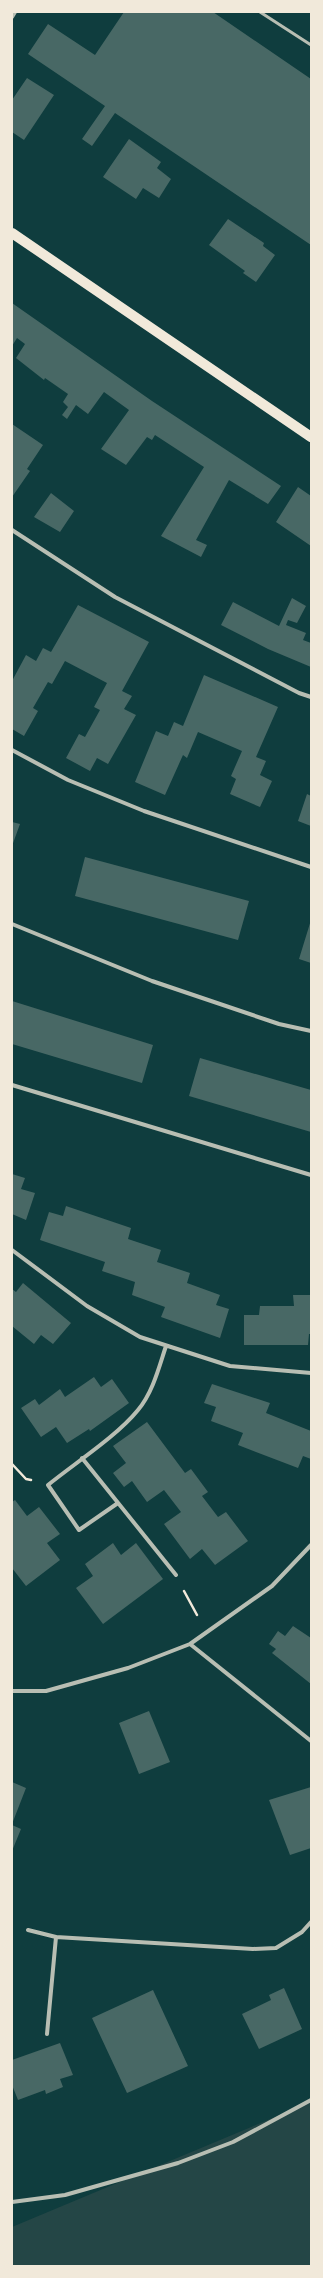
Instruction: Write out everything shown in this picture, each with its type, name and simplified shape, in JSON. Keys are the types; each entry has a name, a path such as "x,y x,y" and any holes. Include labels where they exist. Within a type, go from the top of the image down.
{"main road":[{"path":"12,233 311,437"}],"street":[{"path":"12,17 15,12"},
{"path":"12,530 115,597 299,693 311,697"},
{"path":"12,750 68,780 144,811 311,868"},
{"path":"12,924 152,981 279,1024 311,1031"},
{"path":"12,1084 311,1175"},
{"path":"12,1250 86,1306 140,1337 230,1366 311,1373"},
{"path":"118,1503 80,1530 48,1485 139,1410 152,1386 166,1346"},
{"path":"82,1458 176,1575"},
{"path":"12,1691 46,1691 128,1668 190,1644 272,1586 311,1545"},
{"path":"190,1644 311,1741"},
{"path":"28,1930 56,1937 253,1949 276,1948 302,1932 311,1922"},
{"path":"47,2034 56,1937"},
{"path":"12,2202 65,2195 178,2163 234,2142 311,2100"}],"lane":[{"path":"260,12 311,45"}],"path":[{"path":"12,1464 26,1479 48,1485"},
{"path":"176,1575 206,1632"}],"shaded area":[{"path":"311,2102 311,2266 12,2266 12,2227"}],"building":[{"path":"124,12 213,12 311,79 311,245 115,113 92,146 82,139 105,106 28,54 48,24 95,55"},
{"path":"27,78 54,95 24,140 12,132 12,100"},
{"path":"129,139 161,162 157,168 171,179 159,198 143,188 136,199 103,177"},
{"path":"228,219 264,243 263,246 275,255 256,282 243,273 245,271 209,245"},
{"path":"12,303 152,401 281,486 268,504 229,480 196,540 207,545 201,557 161,536 204,467 155,435 152,440 147,437 126,465 101,449 129,410 104,392 88,414 76,405 67,419 62,415 68,407 63,402 68,394 45,378 44,380 16,358 25,344 17,338 12,346"},
{"path":"12,424 43,445 27,469 30,471 12,497"},
{"path":"298,487 311,496 311,546 276,522"},
{"path":"51,493 74,511 60,532 34,517"},
{"path":"292,598 306,606 297,623 288,620 286,625 306,633 303,640 311,643 311,667 268,649 221,625 233,602 279,626"},
{"path":"78,605 149,642 122,691 132,696 124,709 136,715 108,764 97,758 90,771 66,758 79,734 85,737 100,710 94,707 107,683 65,661 52,684 48,682 33,708 38,711 24,736 12,729 12,681 26,655 36,661 43,648 51,652"},
{"path":"204,675 278,707 256,757 266,761 260,775 272,781 260,807 230,794 236,779 231,776 242,751 198,732 187,758 183,755 165,795 135,782 156,731 168,736 174,722 183,726"},
{"path":"307,794 311,796 311,826 298,821"},
{"path":"12,822 20,824 12,846"},
{"path":"85,857 249,901 238,940 75,896"},
{"path":"311,920 311,963 299,959"},
{"path":"12,1001 153,1045 142,1083 12,1044"},
{"path":"200,1058 311,1090 311,1132 189,1096"},
{"path":"12,1174 25,1178 21,1189 35,1193 26,1220 12,1214"},
{"path":"66,1206 131,1228 128,1239 161,1250 157,1262 190,1273 187,1283 220,1295 216,1305 229,1309 220,1338 161,1317 165,1307 132,1295 135,1282 102,1271 105,1262 40,1240 49,1212 63,1216"},
{"path":"23,1283 71,1323 53,1344 41,1335 34,1344 12,1326 12,1289 16,1292"},
{"path":"293,1295 311,1295 311,1334 309,1334 308,1345 244,1345 244,1315 259,1315 260,1306 294,1306"},
{"path":"94,1377 101,1387 112,1379 129,1403 90,1431 89,1429 67,1443 56,1427 41,1437 21,1408 35,1399 39,1405 60,1389 65,1397"},
{"path":"212,1384 270,1403 266,1413 311,1431 311,1459 303,1456 298,1468 238,1445 243,1433 211,1421 216,1407 204,1403"},
{"path":"147,1422 185,1473 191,1469 208,1492 202,1496 218,1517 226,1512 248,1541 215,1565 202,1549 190,1559 164,1524 181,1512 164,1490 147,1502 132,1481 124,1487 113,1473 126,1463 113,1446"},
{"path":"15,1500 27,1516 39,1507 60,1534 47,1543 60,1560 26,1586 12,1568 12,1502"},
{"path":"113,1543 121,1555 136,1543 163,1579 103,1624 76,1588 93,1576 85,1564"},
{"path":"293,1626 311,1638 311,1684 272,1653 276,1649 269,1644 278,1631 285,1636"},
{"path":"149,1711 170,1762 139,1774 119,1723"},
{"path":"12,1782 26,1788 12,1824"},
{"path":"311,1787 311,1848 290,1855 269,1800"},
{"path":"12,1825 21,1829 12,1851"},
{"path":"284,1988 302,2029 259,2049 242,2014 271,2000 269,1995"},
{"path":"153,1990 188,2066 127,2093 92,2018"},
{"path":"60,2043 73,2075 60,2079 63,2087 46,2094 45,2090 18,2100 12,2085 12,2060"}]}
